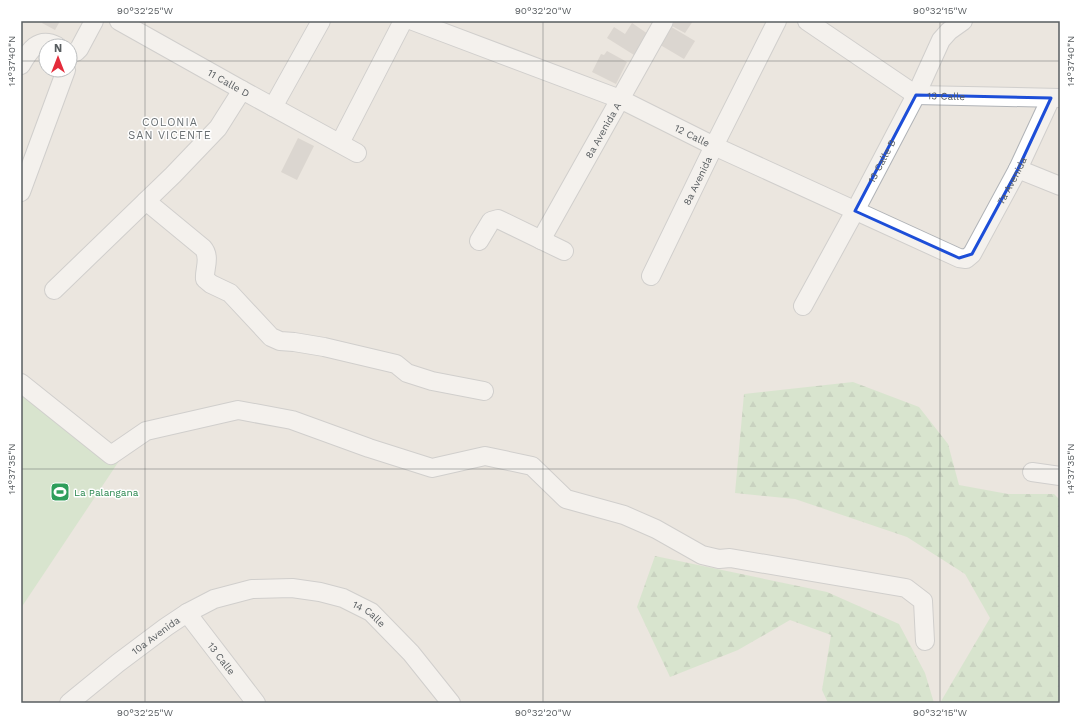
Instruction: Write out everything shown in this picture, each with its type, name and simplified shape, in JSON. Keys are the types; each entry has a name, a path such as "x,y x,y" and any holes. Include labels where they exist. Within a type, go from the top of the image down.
{"street":[{"path":"78,50 94,21"},
{"name":"11 Calle D","path":"119,21 357,153"},
{"path":"273,107 320,21"},
{"path":"340,143 403,21"},
{"name":"12 Calle","path":"413,21 620,99 714,146 855,211 959,258 966,258"},
{"name":"8a Avenida A","path":"541,240 664,21"},
{"name":"8a Avenida","path":"651,276 777,21"},
{"name":"13 Calle","path":"807,21 916,95 1055,98"},
{"name":"13 Calle B","path":"803,306 916,95 941,40 949,31 963,21"},
{"path":"21,65 29,51 38,51"},
{"path":"21,192 63,78"},
{"path":"54,290 174,175 218,128 242,90"},
{"name":"7a Avenida","path":"966,258 972,254 1055,98"},
{"path":"1018,169 1060,186"},
{"path":"146,201 206,252 206,279 211,284 230,294 271,337 280,341 324,347 396,364 407,373 432,381 484,391"},
{"path":"479,242 491,222 498,219 564,251"},
{"path":"21,384 111,455 146,431 238,410 292,420 369,448 432,468 485,456 532,466 566,498 624,515 656,529 702,555 719,559 730,558 906,588 923,601 925,641"},
{"path":"1032,472 1060,476"},
{"name":"14 Calle","path":"252,589 292,588 320,592 343,598 370,612 411,653 451,703"},
{"name":"10a Avenida","path":"69,703 118,663 187,613 214,599 252,589"},
{"name":"13 Calle","path":"187,613 256,703"}],"highlighted area":[{"path":"916,95 1051,98 1018,169 972,254 959,258 855,211"}],"green space":[{"path":"853,382 919,407 948,444 959,485 1008,494 1054,494 1060,500 1060,703 940,703 990,618 965,574 907,537 795,499 735,493 744,394"},
{"name":"La Palangana","path":"21,391 125,452 21,608"},
{"path":"655,556 827,592 899,624 925,673 934,703 828,703 822,690 831,635 790,620 738,650 670,677 637,607"}],"building":[{"path":"43,21 60,21 55,30 42,23"},
{"path":"675,21 693,21 685,33 672,26"},
{"path":"632,23 648,34 634,55 607,38 614,27 625,34"},
{"path":"668,25 695,41 684,59 657,43"},
{"path":"607,51 627,62 616,84 592,72 601,54 604,55"},
{"path":"298,138 314,146 297,180 281,172"}],"place":[{"name":"La Palangana","path":"60,492"}],"district":[{"name":"COLONIA SAN VICENTE","path":"170,128"}]}
